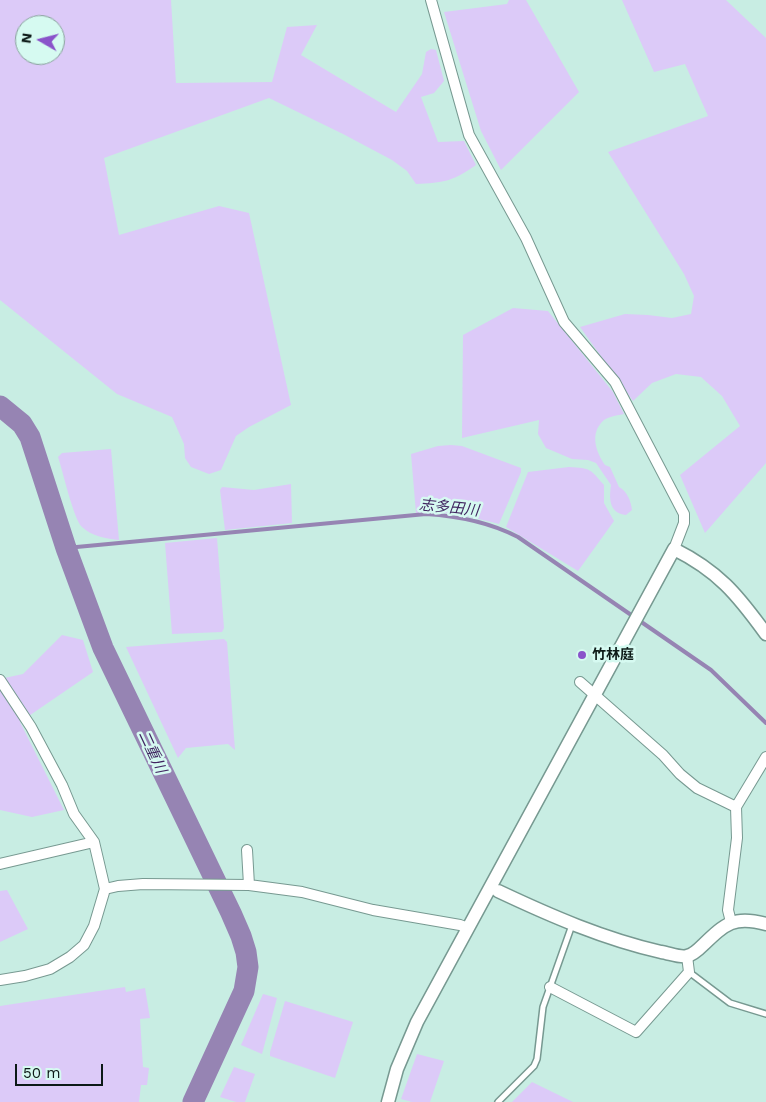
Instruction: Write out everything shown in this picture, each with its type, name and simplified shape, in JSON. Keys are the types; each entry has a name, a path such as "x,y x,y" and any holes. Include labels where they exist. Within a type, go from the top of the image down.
{"street":[{"path":"388,1102 397,1069 417,1022 468,928 494,890 674,549 684,523 684,514 615,382 564,322 526,238 469,136 432,0"},
{"path":"674,549 708,568 726,583 747,607 766,634"},
{"path":"0,680 31,727 62,785 74,814 94,842 105,889 94,926 84,945 70,957 50,969 0,980"},
{"path":"580,682 663,755 680,774 697,788 736,807"},
{"path":"731,922 728,910 737,838 736,807 766,757"},
{"path":"0,864 94,842"},
{"path":"247,850 250,886"},
{"path":"105,889 143,884 250,886 302,892 373,910 460,924 468,928"},
{"path":"494,890 572,924 639,946 687,956 696,951 731,922 742,920 766,924"},
{"path":"550,987 636,1032 689,972 687,956"}],"lane":[{"path":"498,1102 534,1066 537,1059 543,1007 572,924"},
{"path":"689,972 730,1003 766,1014"}],"shaded area":[{"path":"0,0 171,0 176,83 272,82 287,27 317,25 301,55 396,112 422,74 426,52 431,49 436,50 444,81 434,93 421,97 438,142 464,141 476,165 461,175 448,180 416,184 407,171 392,160 269,98 104,158 119,235 219,206 249,213 291,405 236,436 221,470 209,474 191,467 185,458 184,444 172,417 117,394 0,300"},
{"path":"509,0 526,0 579,92 501,170 481,131 444,12 507,4"},
{"path":"622,0 726,0 766,38 766,463 705,533 680,475 740,426 722,396 701,377 676,374 652,383 633,401 580,327 625,314 672,318 691,314 694,296 684,274 608,152 708,116 685,64 654,72"},
{"path":"513,308 548,311 613,392 624,414 604,420 599,425 595,437 602,460 605,465 610,467 619,487 630,500 632,510 626,515 620,514 613,508 610,500 611,485 596,463 588,460 572,459 546,448 538,434 539,420 462,438 463,335"},
{"path":"438,446 462,446 521,468 499,524 447,513 416,513 411,454"},
{"path":"111,449 119,540 94,535 82,527 72,505 58,457 62,453"},
{"path":"569,467 590,470 604,485 604,503 614,521 578,571 506,527 528,472"},
{"path":"291,484 292,523 225,530 220,490 222,487 254,490"},
{"path":"217,538 224,628 222,632 172,634 165,543"},
{"path":"62,635 83,640 93,672 20,722 64,810 32,817 0,810 0,679 23,674"},
{"path":"224,639 227,642 235,750 228,744 186,748 178,758 126,647"},
{"path":"7,890 28,929 0,942 0,891"},
{"path":"125,987 126,992 145,988 150,1018 140,1019 143,1067 149,1068 147,1085 141,1085 139,1102 0,1102 0,1006"},
{"path":"263,994 277,998 262,1054 241,1045"},
{"path":"285,1001 353,1022 335,1078 270,1056"},
{"path":"417,1054 444,1061 430,1102 412,1102 401,1099"},
{"path":"234,1067 255,1074 245,1102 236,1102 220,1097"},
{"path":"532,1082 573,1102 512,1102"}],"waterway":[{"name":"二重川","path":"0,406 22,424 30,437 66,548 103,648 231,913 246,952 248,967 244,991 193,1102"},
{"name":"志多田川","path":"66,548 426,514 450,516 473,521 496,527 518,537 711,670 766,723"}],"place":[{"name":"竹林庭","path":"582,655"}]}
